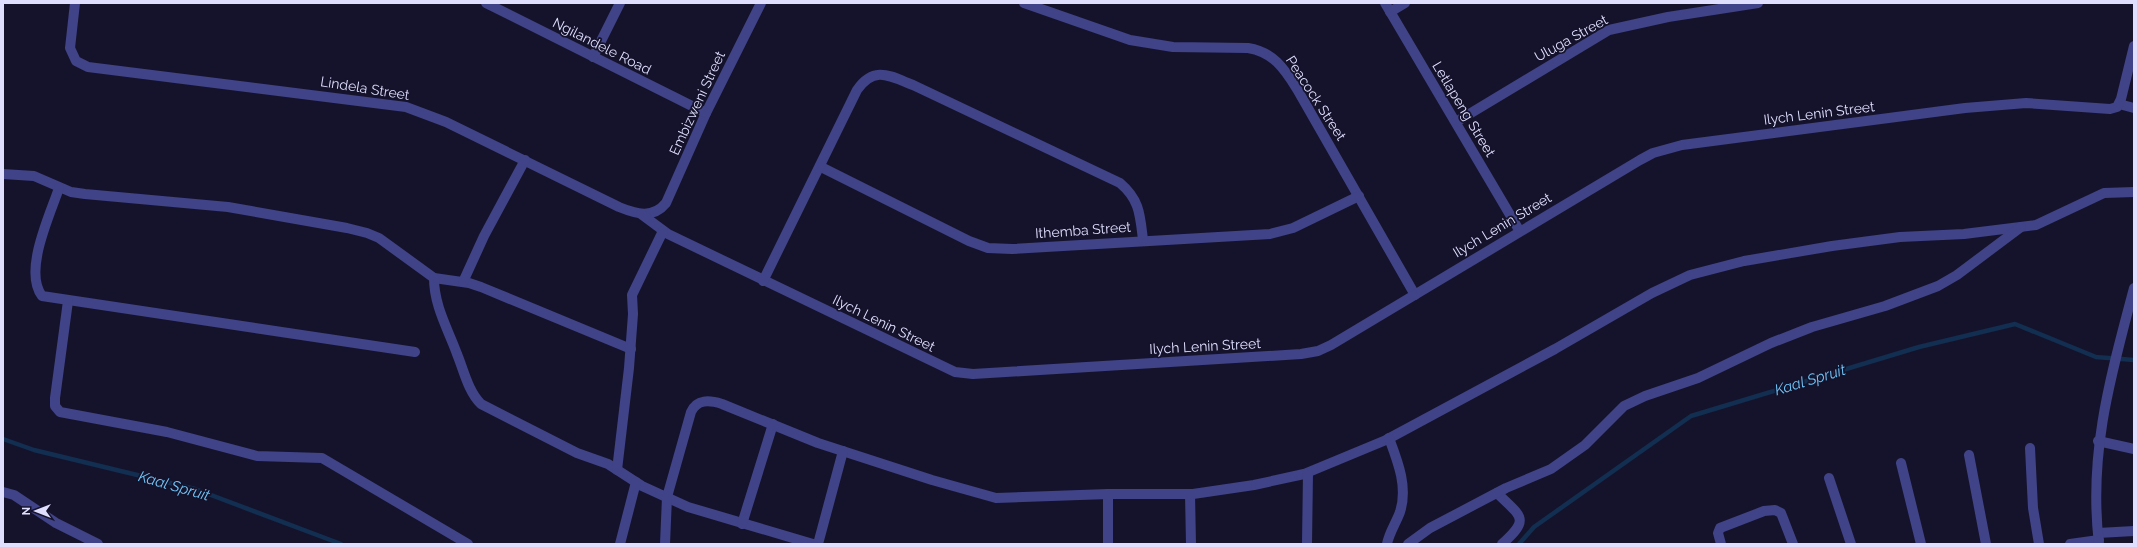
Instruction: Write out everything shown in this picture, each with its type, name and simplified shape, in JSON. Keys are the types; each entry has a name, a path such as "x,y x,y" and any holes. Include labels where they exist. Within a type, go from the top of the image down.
{"street":[{"name":"Lindela Street","path":"74,3 70,48 76,61 95,69 406,107 446,122 619,207 641,214 654,212"},
{"name":"Ngilandele Road","path":"487,3 706,114"},
{"path":"593,57 620,3"},
{"name":"Embizweni Street","path":"654,212 663,207 670,195 706,114 761,3"},
{"name":"Peacock Street","path":"1024,3 1130,40 1173,47 1248,48 1265,53 1278,62 1285,69 1415,295"},
{"path":"1388,7 1405,3"},
{"name":"Uluga Street","path":"1456,122 1609,30 1668,17 1758,3"},
{"name":"Letlapeng Street","path":"1388,7 1519,230"},
{"path":"2134,46 2119,104 2134,108"},
{"path":"763,281 860,85 870,76 886,74 933,94 1120,183 1133,196 1137,204 1143,240"},
{"name":"Ilych Lenin Street","path":"641,214 663,231 763,281 946,368 973,374 1311,353 1331,345 1519,230 1653,153 1677,146 1965,108 2034,102 2106,109 2113,108 2119,104"},
{"path":"463,282 484,236 525,160"},
{"name":"Ithemba Street","path":"821,166 983,247 1031,248 1282,232 1359,196"},
{"path":"3,174 34,176 60,188 85,194 243,209 367,233 387,243 434,278 463,282 486,289 631,349"},
{"path":"60,188 42,237 37,256 37,289 42,296 68,301 144,310 415,352"},
{"path":"665,544 667,498 691,412 696,404 703,402 713,402 843,451 996,498 1108,494 1190,494 1289,479 1308,473 1389,438 1555,349 1652,293 1690,275 1744,261 1832,246 1900,237 1964,234 2021,227 2041,223 2104,193 2134,192"},
{"path":"1408,544 1430,528 1497,493 1551,468 1585,445 1624,406 1646,396 1691,381 1812,327 1885,306 1938,286 1958,275 2021,227"},
{"path":"617,470 631,349 632,295 663,231"},
{"path":"434,278 436,297 440,311 467,382 478,401 486,407 563,446 608,464 636,482 699,512 813,544"},
{"path":"2099,539 2095,493 2098,441 2111,380 2134,288"},
{"path":"68,301 55,398 55,406 60,412 166,432 257,456 322,458 468,544"},
{"path":"742,524 773,424"},
{"path":"1387,544 1400,513 1402,498 1401,475 1389,438"},
{"path":"2098,441 2134,450"},
{"path":"2030,448 2034,508 2039,544"},
{"path":"818,544 843,451"},
{"path":"1969,455 1986,544"},
{"path":"1901,462 1921,544"},
{"path":"1307,544 1308,473"},
{"path":"1829,478 1851,544"},
{"path":"620,544 636,482"},
{"path":"3,492 14,495 56,523 98,544"},
{"path":"1497,493 1516,512 1521,525 1502,544"},
{"path":"1108,494 1108,544"},
{"path":"1190,494 1191,544"},
{"path":"1722,544 1718,533 1720,528 1764,511 1772,510 1781,513 1793,544"},
{"path":"2070,544 2134,531"}],"waterway":[{"name":"Kaal Spruit","path":"1519,544 1534,527 1691,416 1919,347 2015,324 2096,357 2134,360"},
{"name":"Kaal Spruit","path":"3,439 34,450 195,489 341,544"}]}
